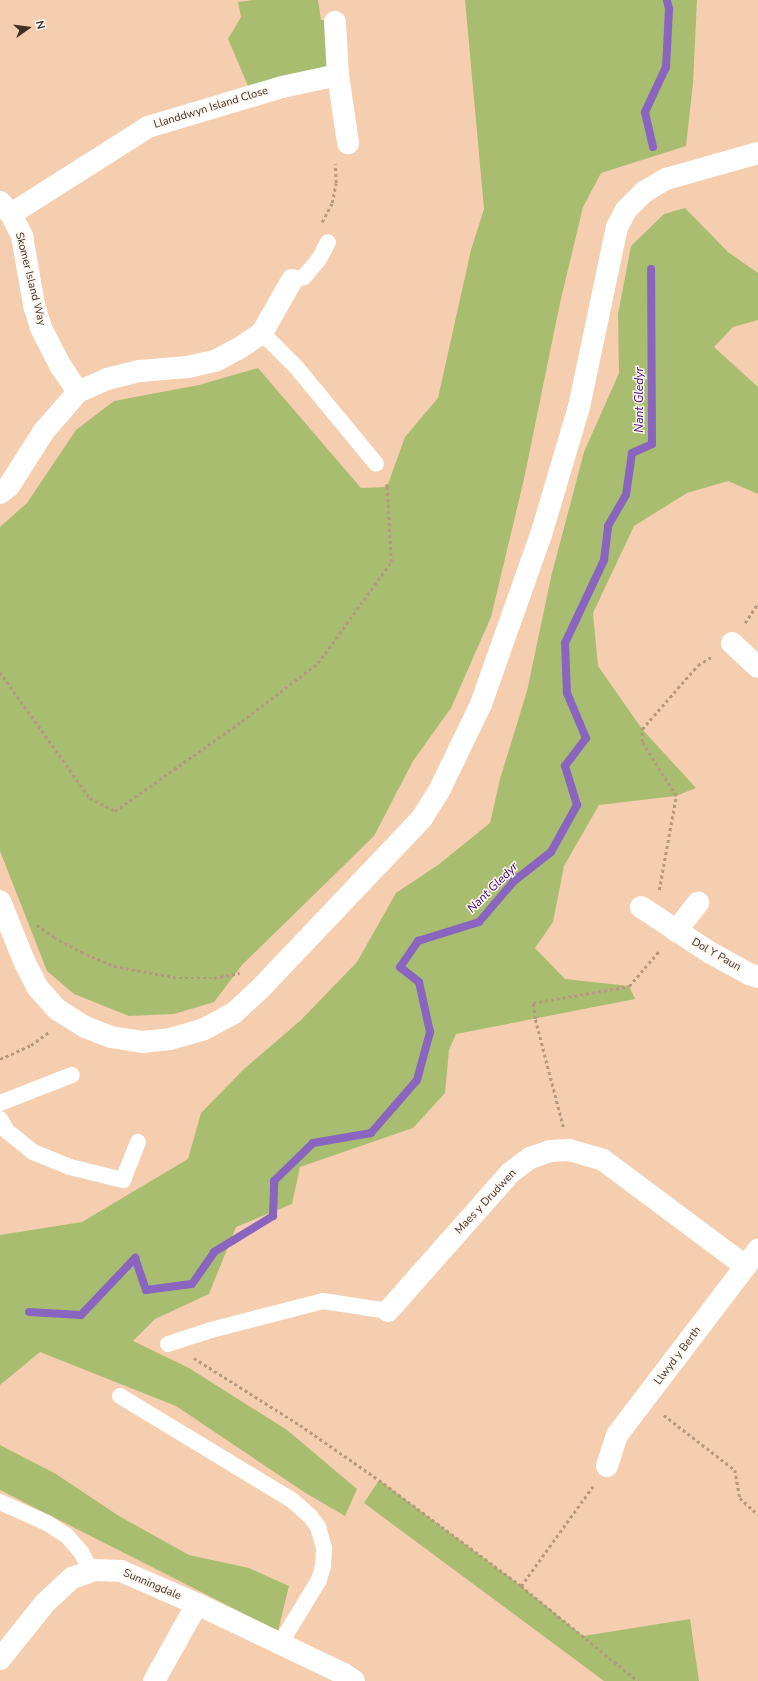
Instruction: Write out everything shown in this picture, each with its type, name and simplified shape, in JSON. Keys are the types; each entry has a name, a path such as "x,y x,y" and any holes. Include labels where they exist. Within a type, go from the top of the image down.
{"street":[{"path":"335,22 338,75 348,143"},
{"name":"Llanddwyn Island Close","path":"5,208 148,127 282,87 338,75"},
{"path":"0,902 24,961 37,987 58,1010 86,1027 111,1037 142,1042 170,1039 204,1029 234,1013 258,991 422,818 439,792 481,704 541,535 579,407 617,227 626,210 644,192 666,180 758,153"},
{"name":"Skomer Island Way","path":"5,208 22,236 34,305 41,328 60,365 78,392"},
{"path":"0,493 9,486 44,431 78,392 107,379 140,371 188,367 215,361 238,349 262,332 292,280"},
{"path":"732,643 758,667"},
{"path":"676,931 698,903"},
{"name":"Dol Y Paun","path":"647,911 676,931 742,971 758,977"},
{"name":"Maes y Drudwen","path":"388,1312 510,1173 530,1158 550,1151 569,1150 590,1155 613,1166 744,1266"},
{"name":"Llwyd y Berth","path":"606,1466 617,1435 744,1266 758,1250"},
{"name":"Sunningdale","path":"0,1658 45,1604 72,1578 95,1570 121,1571 197,1604 344,1674 354,1681"},
{"path":"154,1681 197,1604"}],"lane":[{"path":"292,280 304,277 319,258 328,242"},
{"path":"262,332 296,368 376,464"},
{"path":"0,1103 72,1075"},
{"path":"0,1119 7,1131 33,1152 70,1167 123,1180 138,1142"},
{"path":"168,1344 211,1330 323,1301 388,1312"},
{"path":"120,1396 292,1500 310,1516 318,1527 324,1548 323,1566 319,1580 280,1644"},
{"path":"0,1502 47,1523 67,1536 81,1552 91,1571"}],"path":[{"path":"320,226 332,203 336,183 335,147 348,143"},
{"path":"0,672 90,798 115,811 242,721 318,663 391,562 387,487 376,464"},
{"path":"647,911 676,796 642,742 642,729 698,665 732,643"},
{"path":"32,921 54,937 81,952 114,966 179,978 214,978 247,972"},
{"path":"569,1150 532,1003 629,986 676,931"},
{"path":"0,1059 44,1037 65,1014"},
{"path":"168,1344 300,1425 379,1480 521,1586 638,1681"},
{"path":"644,1400 735,1470 740,1498 758,1515"},
{"path":"521,1586 606,1466"}],"green space":[{"path":"253,0 318,0 321,20 335,22 338,75 252,95 228,39 241,17 238,2"},
{"path":"465,0 697,0 693,83 686,146 601,173 583,207 560,303 524,479 491,617 451,708 413,761 374,836 242,965 214,1002 174,1014 129,1016 74,994 47,971 0,851 0,527 27,503 76,430 114,401 199,385 258,368 361,488 387,487 405,437 438,398 471,250 484,209"},
{"path":"685,208 728,252 758,273 758,320 733,327 714,347 758,387 758,494 728,481 687,493 634,526 593,613 598,666 642,729 696,788 676,796 599,805 564,866 553,922 535,948 565,979 629,986 635,999 456,1034 449,1050 445,1093 413,1128 300,1167 292,1204 236,1227 209,1294 155,1319 133,1341 189,1368 287,1430 357,1489 345,1516 304,1492 176,1406 40,1352 0,1385 0,1235 82,1222 188,1159 201,1113 244,1069 301,1020 357,962 396,893 438,865 490,823 500,779 527,691 551,577 584,452 619,373 618,314 631,246 664,214"},
{"path":"0,1445 56,1474 119,1516 189,1555 249,1568 289,1586 278,1631 0,1490"},
{"path":"379,1480 521,1586 583,1636 690,1619 699,1681 604,1681 364,1503"}],"waterway":[{"name":"Nant Gledyr","path":"653,147 645,112 666,67 669,9 667,0"},
{"name":"Nant Gledyr","path":"29,1312 81,1315 135,1258 146,1290 192,1284 214,1252 273,1216 274,1181 313,1143 371,1133 417,1080 430,1032 419,982 400,967 418,941 479,922 514,881 551,852 577,805 565,766 586,738 567,693 565,643 604,560 608,526 626,495 632,453 652,444 651,269"}]}
